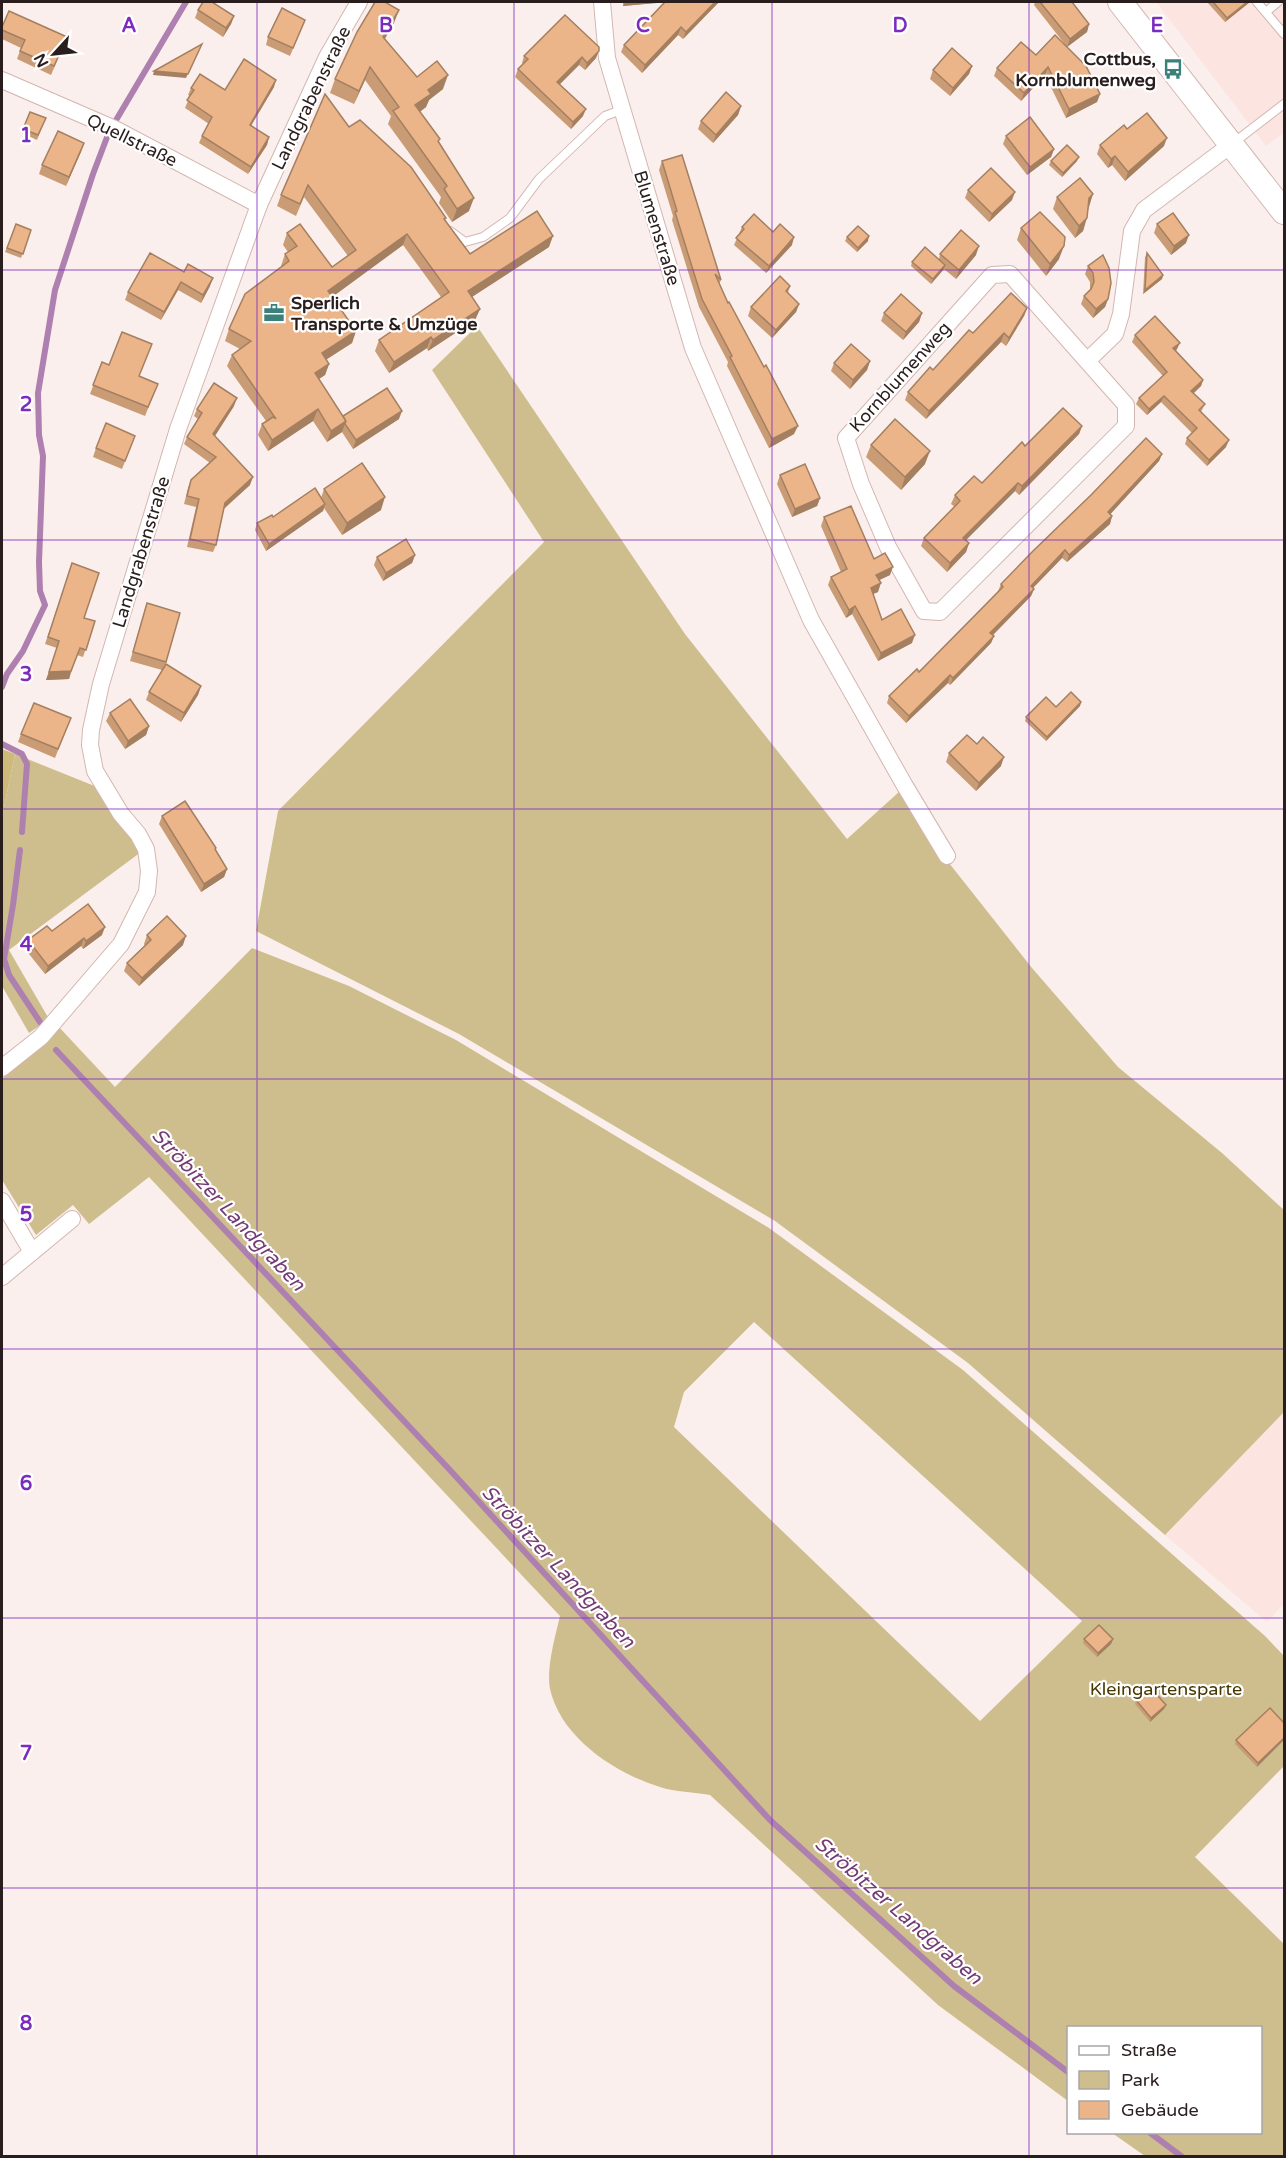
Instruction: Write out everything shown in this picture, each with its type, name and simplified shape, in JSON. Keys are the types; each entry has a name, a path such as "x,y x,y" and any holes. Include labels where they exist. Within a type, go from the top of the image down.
{"main road":[{"path":"1120,2 1284,212"}],"street":[{"name":"Landgrabenstraße","path":"2,1068 41,1037 121,944 147,892 149,871 146,849 95,771 90,746 90,730 101,684 178,429 260,205 327,57 359,2"},
{"name":"Blumenstraße","path":"602,2 607,58 693,348 811,620 947,856"},
{"name":"Quellstraße","path":"2,80 110,127 260,205"},
{"path":"1087,361 1115,334 1121,314 1132,231 1144,210 1232,144"},
{"name":"Kornblumenweg","path":"1010,274 1087,361 1126,405 1126,426 940,612 924,611 888,547 861,484 846,438 992,275 1010,274"},
{"path":"2,1201 32,1252"},
{"path":"2,1277 72,1219"}],"lane":[{"path":"1257,2 1281,23 1284,34"},
{"path":"1266,12 1278,2"},
{"path":"1232,144 1284,104"},
{"path":"444,223 451,232 465,242 483,237 510,218 539,179 605,116 621,110"}],"shaded area":[{"path":"1156,2 1284,2 1284,133 1266,146"},
{"path":"2,749 15,754 2,817"},
{"path":"1284,1412 1284,1604 1267,1622 1165,1535"}],"green space":[{"path":"477,326 685,634 847,839 900,791 949,863 1032,968 1118,1067 1222,1153 1284,1210 1284,1412 1165,1535 968,1363 775,1221 459,1034 256,931 278,811 544,542 432,370"},
{"path":"15,754 97,787 141,852 9,950 49,1019 29,1033 2,986 2,817"},
{"name":"Kleingartensparte","path":"252,948 349,986 456,1040 769,1228 963,1370 1265,1636 1284,1656 1284,1766 1195,1857 1284,1944 1284,2156 1145,2156 1113,2134 1262,2134 1262,2026 1067,2026 1067,2100 938,2005 710,1795 666,1789 643,1781 608,1763 592,1751 566,1723 556,1707 550,1689 550,1663 560,1616 149,1177 89,1224 73,1205 36,1235 2,1180 2,1079 58,1026 115,1087","holes":["754,1322 1082,1621 980,1721 674,1427 684,1392"]}],"building":[{"path":"203,2 212,2 234,16 226,28 198,10"},
{"path":"375,2 385,2 399,10 383,37 417,77 437,61 448,75 428,90 431,94 415,105 440,139 438,141 474,198 457,209 444,189 447,186 393,111 399,107 370,67 359,91 335,79 357,32"},
{"path":"665,2 715,2 686,32 681,27 645,65 624,45"},
{"path":"1040,2 1072,2 1089,24 1070,39"},
{"path":"1213,2 1247,2 1227,18"},
{"path":"282,8 305,20 293,48 268,37"},
{"path":"9,11 67,37 54,66 20,51 25,40 2,30"},
{"path":"565,15 599,47 599,51 587,63 582,57 557,82 586,109 573,122 518,69 528,59 524,56"},
{"path":"1055,35 1084,62 1100,94 1069,109 1048,67 1024,93 997,68 1021,42 1036,55"},
{"path":"202,44 188,74 154,71"},
{"path":"952,48 972,66 953,88 933,70"},
{"path":"244,59 276,80 250,125 269,137 251,167 202,136 212,117 187,100 200,74 225,90"},
{"path":"726,92 741,106 716,135 701,121"},
{"path":"325,94 349,127 360,120 411,167 446,218 444,219 470,254 537,211 553,236 468,291 480,309 433,340 431,337 394,362 379,340 449,292 407,234 328,291 356,331 322,353 329,364 315,373 346,421 331,431 318,409 272,440 262,424 273,417 276,419 232,355 251,341 229,329 245,294 289,261 285,254 297,246 287,233 300,224 332,267 356,250 308,185 300,204 281,195"},
{"path":"30,112 46,118 38,135 23,129"},
{"path":"1147,113 1167,138 1128,172 1115,156 1111,159 1100,145 1124,125 1127,129"},
{"path":"1030,117 1054,149 1030,167 1006,136"},
{"path":"58,131 84,143 69,177 42,165"},
{"path":"1067,145 1079,157 1063,173 1051,161"},
{"path":"682,155 721,280 715,274 728,303 764,367 766,365 798,426 772,439 702,299 662,161"},
{"path":"991,168 1015,192 992,214 968,190"},
{"path":"1080,178 1093,194 1089,198 1087,218 1079,226 1057,197"},
{"path":"1040,212 1065,237 1064,246 1050,264 1021,228"},
{"path":"1173,213 1189,235 1174,246 1157,224"},
{"path":"754,214 773,232 780,224 794,237 769,266 736,238"},
{"path":"16,224 31,230 23,254 7,248"},
{"path":"858,226 869,236 858,248 847,237"},
{"path":"961,230 979,246 959,270 940,254"},
{"path":"925,247 945,265 933,279 912,262"},
{"path":"150,253 184,272 188,264 213,278 203,295 181,282 164,312 128,292"},
{"path":"1147,253 1163,275 1145,290"},
{"path":"1103,255 1109,268 1111,283 1108,299 1096,309 1084,296 1094,282 1093,273 1088,266"},
{"path":"780,276 790,286 786,291 799,304 776,330 751,307"},
{"path":"1011,293 1027,308 1009,338 1004,333 929,411 908,392 930,367 933,370 969,330 973,333"},
{"path":"901,294 922,313 906,332 884,313"},
{"path":"1155,316 1180,343 1173,348 1203,380 1191,391 1205,404 1199,410 1229,440 1209,460 1187,438 1197,428 1164,396 1149,409 1139,398 1167,372 1135,335"},
{"path":"122,332 152,344 139,376 158,384 148,407 93,385 102,362 109,365"},
{"path":"851,344 870,361 853,380 834,363"},
{"path":"214,383 237,398 213,434 253,477 225,503 216,545 190,539 199,499 187,496 191,480 216,457 187,437 202,413 197,409"},
{"path":"387,388 402,411 356,440 345,424 343,416"},
{"path":"1063,408 1082,426 1022,486 1018,483 963,538 969,543 950,563 924,538 960,501 955,495 974,476 982,483 1022,442 1025,446"},
{"path":"895,419 930,451 905,477 871,445"},
{"path":"106,423 135,436 125,461 96,448"},
{"path":"1146,438 1162,454 1108,512 1112,516 1069,555 1065,550 1031,586 1034,589 990,633 994,636 953,678 950,675 909,716 889,696 917,669 919,672 1003,587 1001,584 1033,551"},
{"path":"362,463 385,497 347,523 324,489"},
{"path":"805,464 820,498 795,509 780,475"},
{"path":"315,488 325,504 269,544 257,523 272,515 273,517"},
{"path":"851,506 874,559 885,553 893,567 876,575 881,583 871,588 882,620 901,609 915,635 881,653 855,606 849,610 831,577 847,569 824,517"},
{"path":"406,539 415,555 386,573 377,557"},
{"path":"72,563 99,573 84,618 95,621 86,650 80,648 71,671 49,672 59,641 48,637"},
{"path":"147,603 180,613 166,662 133,652"},
{"path":"166,664 201,686 184,713 149,692"},
{"path":"1071,692 1081,702 1047,737 1026,717 1046,697 1056,707"},
{"path":"130,699 149,726 128,741 110,713"},
{"path":"34,703 71,718 58,749 21,734"},
{"path":"967,735 977,744 983,737 1004,757 979,783 949,753"},
{"path":"185,801 227,869 204,884 162,816"},
{"path":"88,904 105,927 86,941 84,938 48,966 28,940 47,926 52,931"},
{"path":"167,916 186,936 142,978 127,963 151,940 147,935"},
{"path":"1099,1625 1113,1639 1098,1653 1084,1639"},
{"path":"1151,1688 1166,1705 1151,1718 1136,1700"},
{"path":"1270,1708 1284,1723 1284,1738 1258,1763 1236,1740"}],"waterway":[{"name":"Ströbitzer Landgraben","path":"2,687 7,674 23,651 45,605 40,591 39,562 43,456 39,435 38,393 55,290 109,132 186,2"},
{"name":"Ströbitzer Landgraben","path":"2,744 22,754 27,764 22,832"},
{"name":"Ströbitzer Landgraben","path":"20,850 4,959 9,975 40,1022"},
{"name":"Ströbitzer Landgraben","path":"56,1050 449,1469 770,1820 954,1986 1067,2071"},
{"name":"Ströbitzer Landgraben","path":"1152,2134 1181,2156"}],"place":[{"name":"Cottbus, Kornblumenweg","path":"1173,69"},
{"name":"Sperlich Transporte & Umzüge","path":"274,313"}]}
